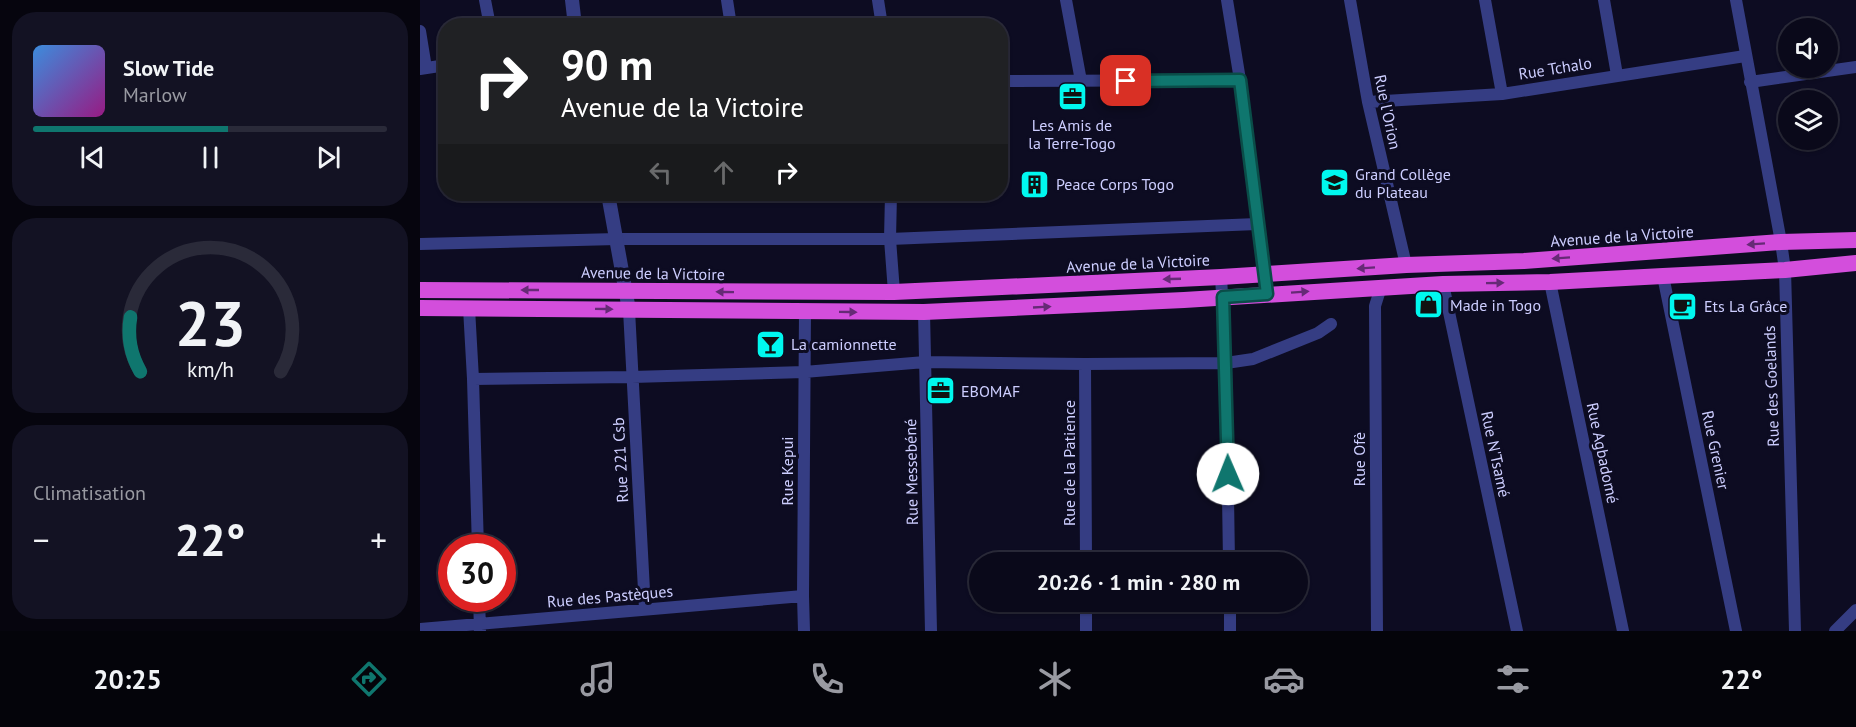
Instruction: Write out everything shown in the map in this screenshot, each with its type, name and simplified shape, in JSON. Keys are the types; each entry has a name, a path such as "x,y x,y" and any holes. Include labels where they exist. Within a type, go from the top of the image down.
{"highway":[{"name":"Avenue de la Victoire","path":"420,290 894,292 1221,277 1406,265 1524,261 1781,242 1856,240"},
{"path":"420,308 924,312 1381,287 1550,282 1785,270 1856,263"}],"street":[{"path":"485,0 488,18"},
{"path":"572,0 574,18"},
{"path":"727,0 730,18"},
{"path":"878,0 881,18"},
{"path":"1066,0 1081,81"},
{"path":"1227,0 1240,80 1267,294"},
{"name":"Rue l'Orion","path":"1350,0 1368,102 1406,265"},
{"path":"1485,0 1502,94"},
{"path":"1604,0 1617,75"},
{"name":"Rue des Goelands","path":"1736,0 1785,270 1795,631"},
{"path":"420,31 423,68 438,66"},
{"name":"Rue Tchalo","path":"1368,102 1502,94 1745,56"},
{"path":"1750,82 1856,67"},
{"path":"1008,81 1240,80"},
{"path":"609,201 628,310"},
{"path":"891,201 890,239 894,292"},
{"path":"420,244 617,239 890,239 1257,224"},
{"name":"Rue Grenier","path":"1663,276 1736,631"},
{"path":"1221,277 1226,363 1229,552"},
{"name":"Rue Agbadomé","path":"1550,282 1623,631"},
{"name":"Rue N'Tsamé","path":"1443,284 1517,631"},
{"name":"Rue Ofè","path":"1377,631 1375,306 1381,287"},
{"path":"469,308 478,534"},
{"name":"Rue 221 Csb","path":"628,310 645,609"},
{"name":"Rue Kepui","path":"804,631 805,311"},
{"name":"Rue Messebéné","path":"924,312 931,631"},
{"path":"473,379 804,372 925,362 1226,363 1253,359 1318,333 1331,324"},
{"name":"Rue de la Patience","path":"1085,364 1086,552"},
{"name":"Rue des Pastèques","path":"420,629 480,627 645,609 803,596"},
{"path":"1835,631 1856,610"},
{"path":"479,612 480,627"},
{"path":"1086,612 1086,631"},
{"path":"1230,612 1230,631"}],"place":[{"name":"Les Amis de la Terre-Togo","path":"1072,97"},
{"name":"Grand Collège du Plateau","path":"1334,183"},
{"name":"Peace Corps Togo","path":"1035,184"},
{"name":"Made in Togo","path":"1429,305"},
{"name":"Ets La Grâce","path":"1683,306"},
{"name":"La camionnette","path":"770,344"},
{"name":"EBOMAF","path":"940,391"}],"route":[{"path":"1126,81 1240,80 1267,294 1223,297 1228,474"}]}
